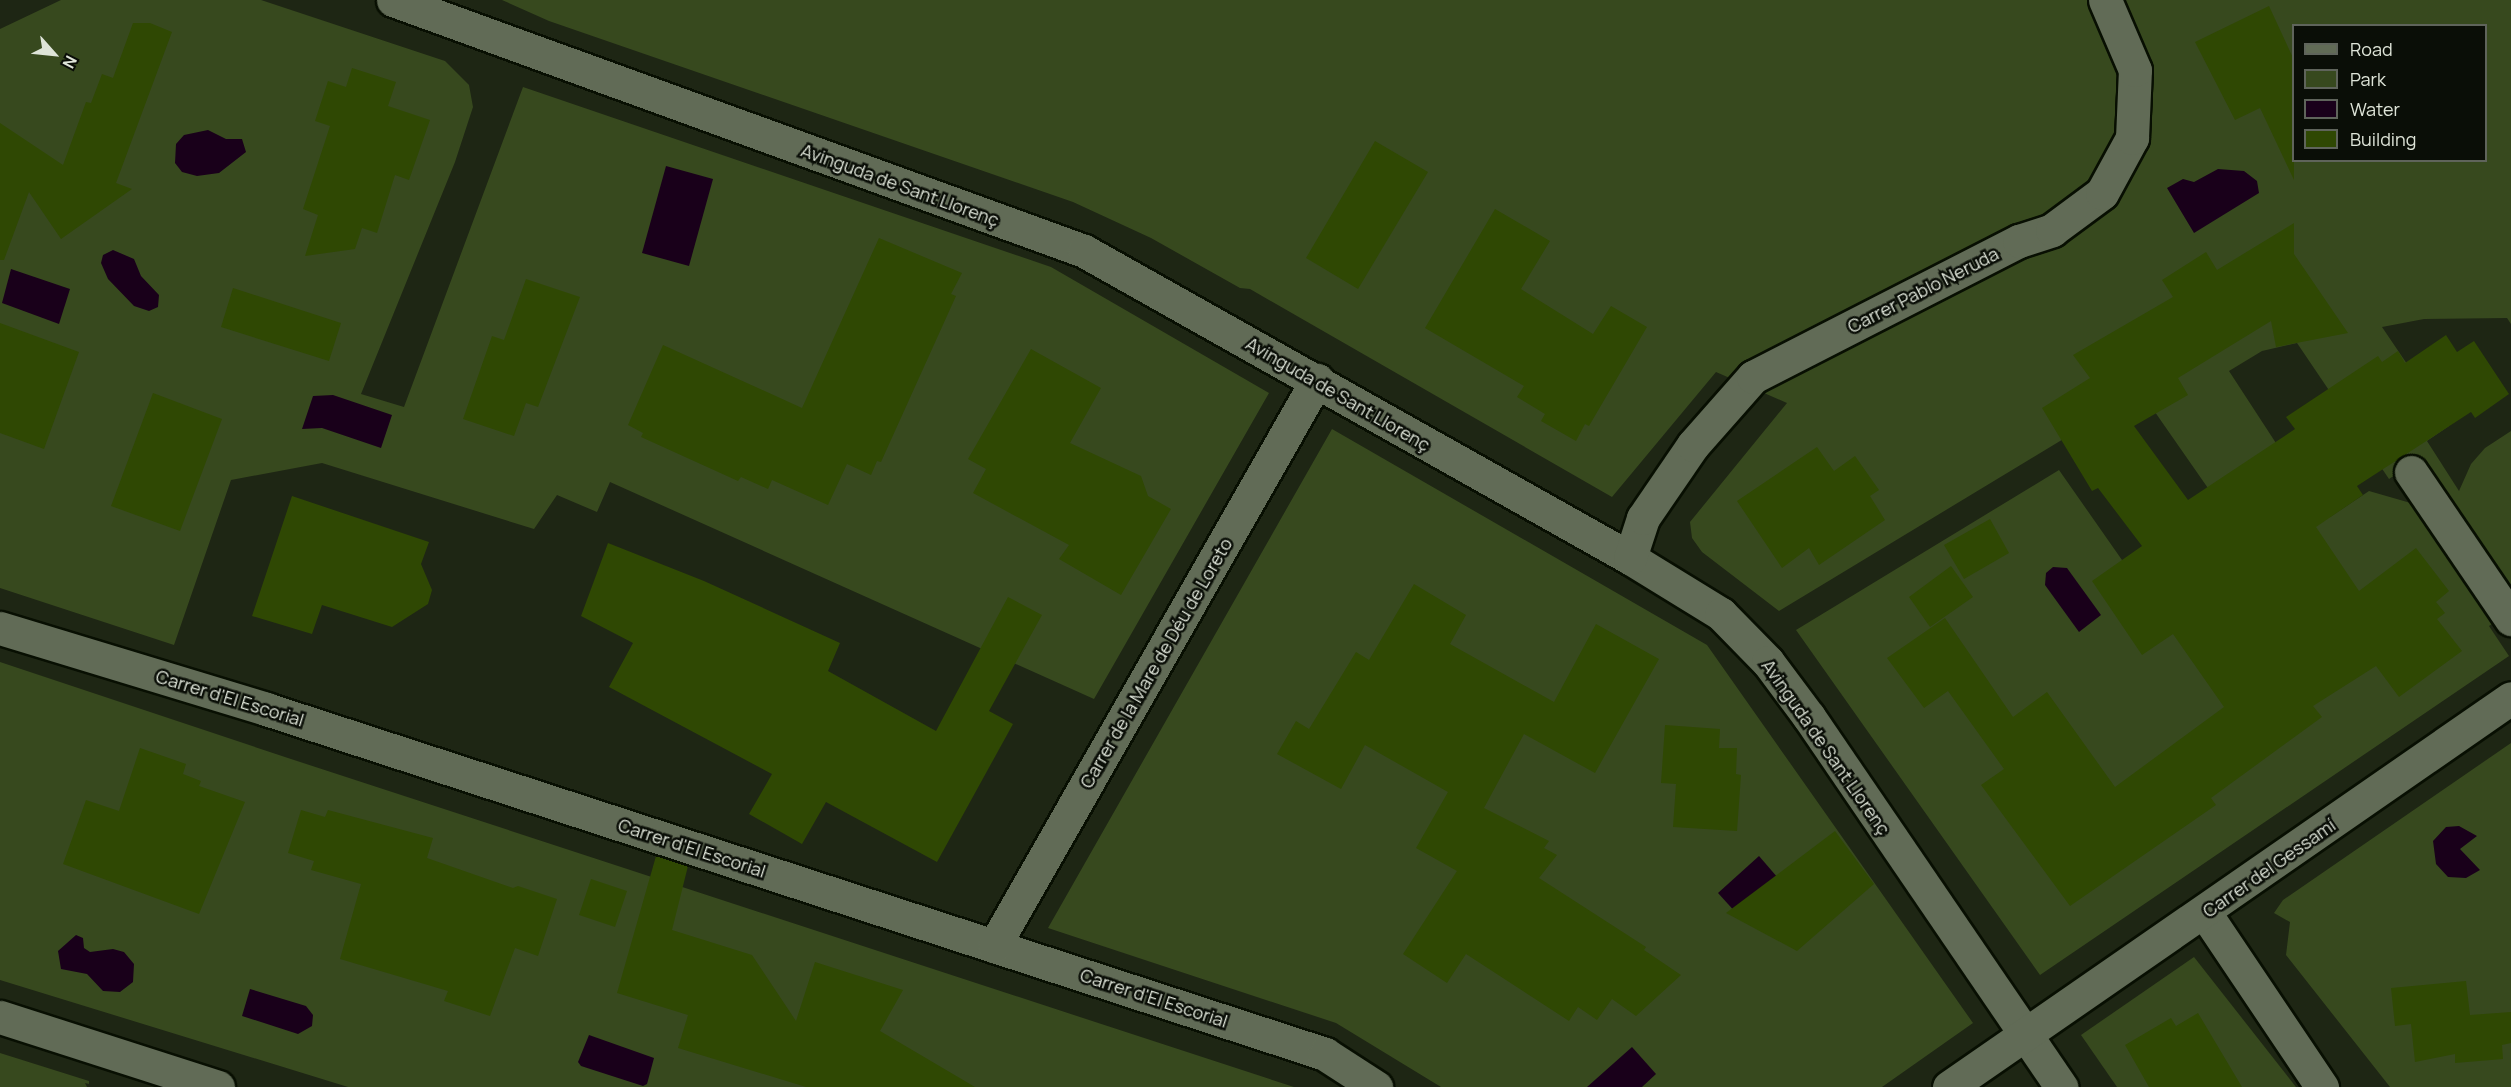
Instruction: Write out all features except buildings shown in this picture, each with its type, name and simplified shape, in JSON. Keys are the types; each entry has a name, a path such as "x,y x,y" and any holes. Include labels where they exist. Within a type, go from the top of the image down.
{"street":[{"name":"Avinguda de Sant Llorenç","path":"393,0 422,5 1084,251 1630,558 1721,614 1768,662 2061,1087"},
{"name":"Carrer Pablo Neruda","path":"1630,558 1642,518 1693,445 1753,377 2019,241 2052,230 2102,193 2132,138 2135,70 2105,0"},
{"name":"Carrer de la Mare de Déu de Loreto","path":"994,946 1317,380"},
{"path":"2410,472 2511,619"},
{"name":"Carrer d'El Escorial","path":"0,628 266,709 1325,1054 1376,1087"},
{"name":"Carrer del Gessamí","path":"1949,1087 2205,913 2511,698"},
{"path":"2205,913 2322,1087"},
{"path":"0,1017 151,1077 218,1087"}],"green space":[{"path":"61,0 261,0 445,61 469,85 473,107 455,162 361,394 404,407 523,87 1051,267 1269,393 1094,699 610,482 597,512 557,495 534,529 322,463 231,480 174,645 0,588 0,29"},
{"path":"502,0 2511,0 2511,324 2507,318 2424,319 2382,327 2449,426 2427,441 2459,491 2471,464 2485,448 2511,431 2511,600 2411,464 2389,479 2297,343 2262,351 2229,371 2287,460 2330,517 2369,491 2428,508 2501,618 2489,626 2509,656 2040,975 1796,630 2059,470 2122,560 2265,570 2141,392 1779,611 1702,552 1692,538 1690,522 1787,403 1716,372 1612,497 1250,289 1240,288 1151,238 1073,202 549,21"},
{"path":"1332,429 1707,645 1973,1023 1882,1087 1441,1087 1336,1023 1048,928"},
{"path":"0,662 1294,1087 348,1087 0,980"},
{"path":"2511,743 2511,1087 2390,1087 2286,955 2290,922 2274,913 2283,900"},
{"path":"2194,957 2296,1087 2117,1087 2081,1035"},
{"path":"0,1053 89,1081 89,1084 85,1083 87,1087 0,1087"}],"water":[{"path":"208,130 226,139 242,139 246,152 219,173 197,176 182,172 175,163 176,144 184,135"},
{"path":"666,166 713,179 689,266 642,253"},
{"path":"2218,169 2244,171 2257,181 2259,193 2194,233 2167,188 2183,179 2194,182"},
{"path":"113,250 134,259 141,276 159,295 158,307 149,311 134,306 108,279 101,263 103,255"},
{"path":"11,269 70,289 59,324 2,303"},
{"path":"333,395 392,415 381,448 322,428 302,429 313,396"},
{"path":"2053,567 2067,568 2101,615 2079,632 2045,585 2046,573"},
{"path":"2459,826 2477,836 2460,849 2480,870 2466,878 2448,877 2436,864 2433,841 2446,827"},
{"path":"1759,856 1778,878 1738,915 1718,893"},
{"path":"76,935 83,938 84,948 90,952 113,949 124,952 134,964 133,982 120,992 103,991 87,974 61,969 58,951"},
{"path":"250,989 306,1006 313,1015 312,1026 298,1034 242,1016"},
{"path":"589,1035 654,1058 647,1084 643,1086 581,1066 578,1062"},
{"path":"1632,1047 1656,1074 1642,1087 1587,1087"}]}
